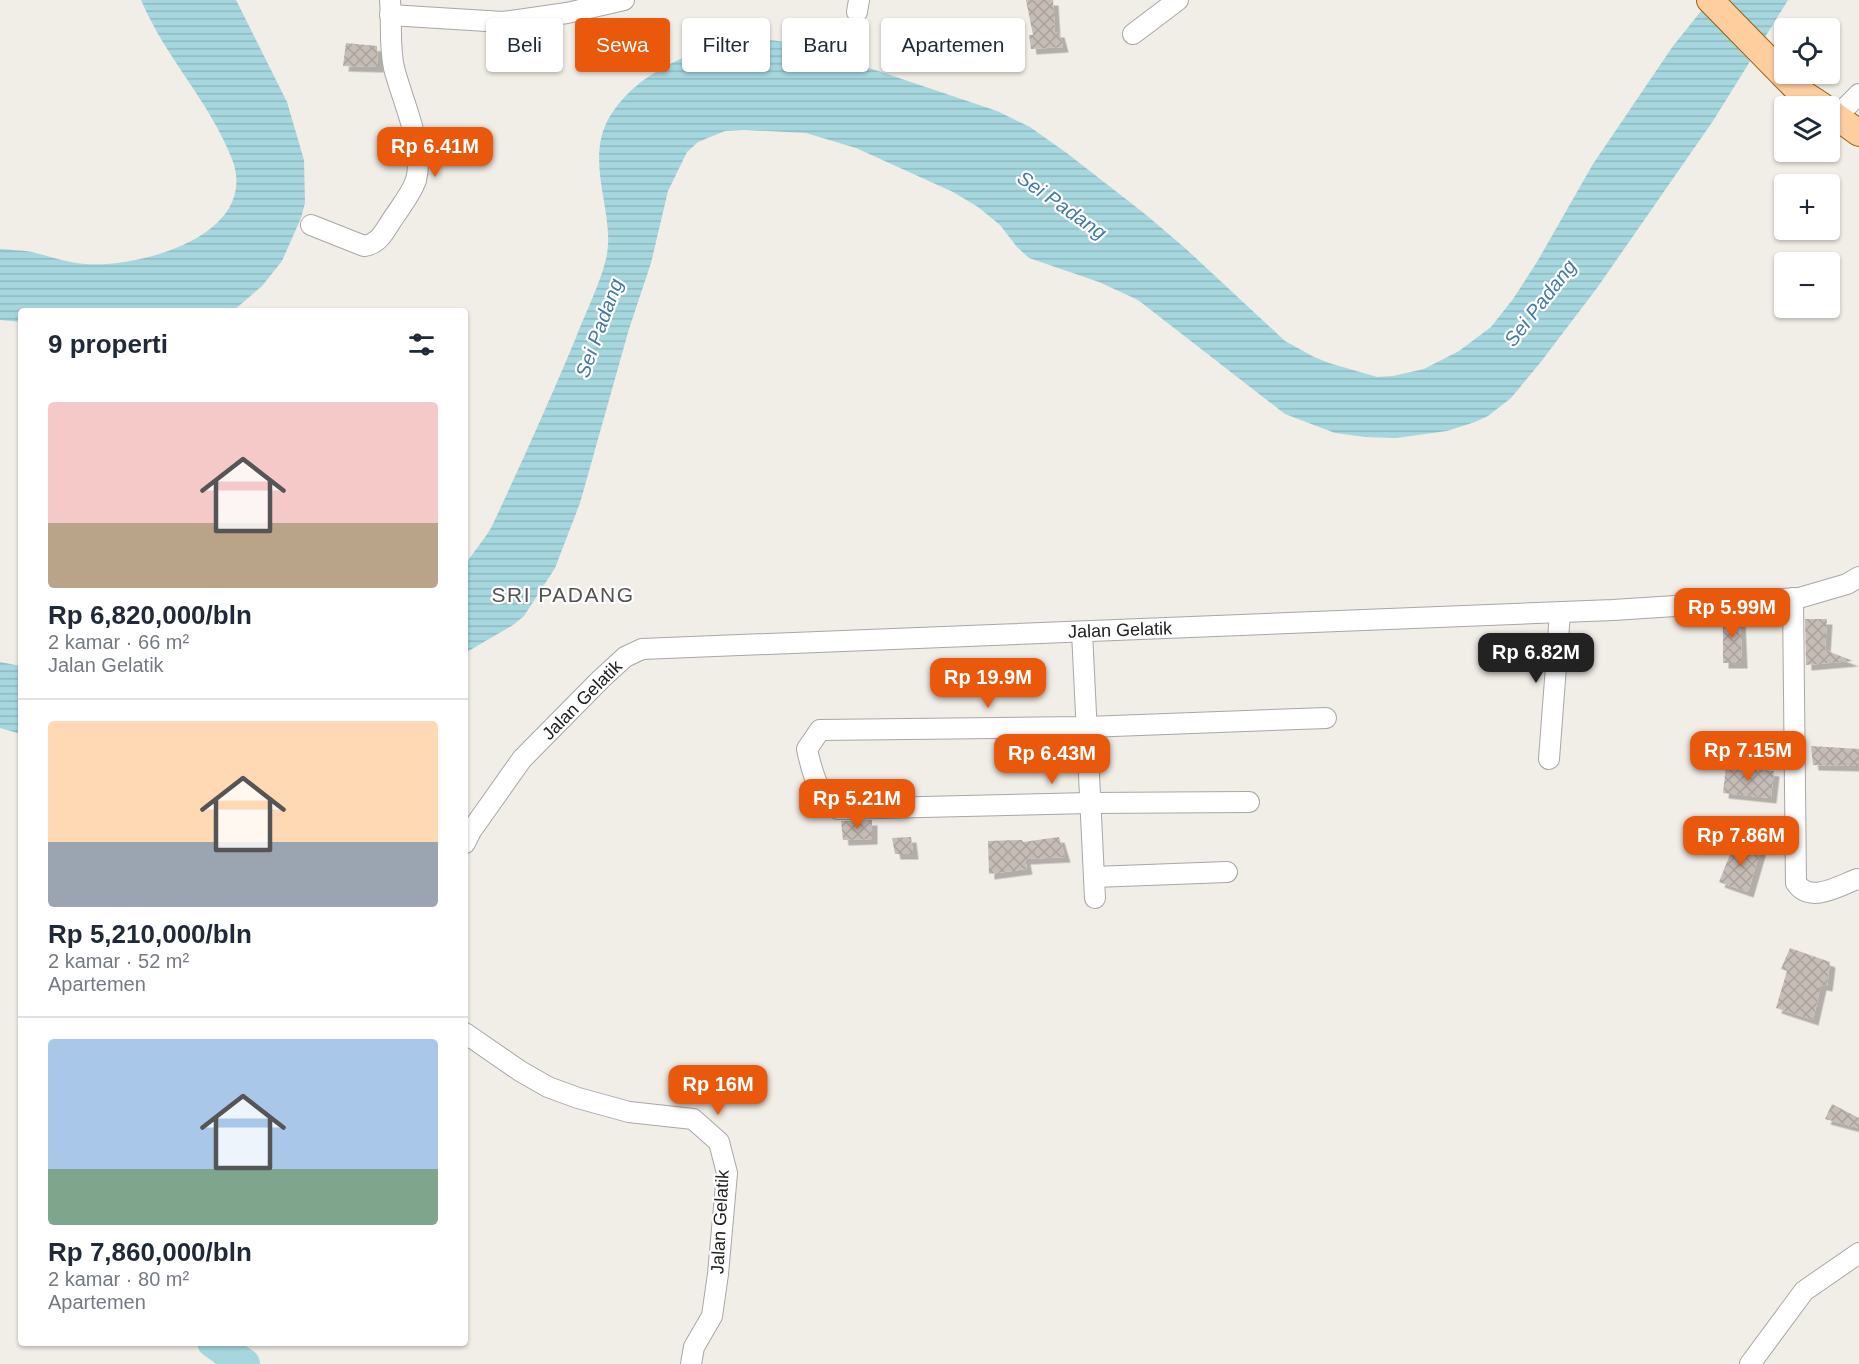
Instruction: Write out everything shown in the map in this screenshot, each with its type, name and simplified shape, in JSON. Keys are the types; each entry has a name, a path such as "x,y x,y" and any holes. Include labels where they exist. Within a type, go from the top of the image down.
{"main road":[{"path":"1710,0 1806,96"},
{"path":"1840,119 1859,133"}],"street":[{"path":"311,225 364,246 372,245 380,238 416,179 416,145 394,68 390,39 390,8 503,22 567,13 624,0"},
{"path":"1133,34 1174,1"},
{"path":"1840,106 1859,94"},
{"name":"Jalan Gelatik","path":"468,837 522,759 601,678 625,657 642,649 1560,612 1793,598 1847,584 1859,577"},
{"path":"1793,598 1796,883 1799,889 1818,894 1857,879"},
{"path":"1549,759 1560,612"},
{"path":"1082,632 1095,898"},
{"path":"1249,802 838,809 830,806 820,790 807,749 820,730 1087,727 1326,718"},
{"path":"1094,877 1227,872"},
{"name":"Jalan Gelatik","path":"468,1035 520,1071 548,1087 629,1112 693,1119 719,1142 727,1173 718,1274 712,1316 694,1347 691,1364"},
{"path":"1750,1364 1804,1291 1859,1253"}],"water":[{"path":"141,0 236,0 287,102 304,160 305,203 301,218 282,261 262,286 236,308 18,308 18,322 0,320 0,249 28,251 86,264 109,264 136,260 164,253 190,242 213,227 229,208 236,185 232,159 212,118 151,21"},
{"name":"Sei Padang","path":"1710,0 1788,0 1777,18 1774,18 1774,23 1713,121 1597,288 1511,398 1488,416 1475,422 1447,431 1396,438 1335,433 1285,414 1138,300 1099,282 1029,258 1000,225 978,207 953,192 856,148 806,133 744,130 725,131 698,142 687,152 668,191 651,263 629,329 580,503 555,568 524,616 468,651 468,562 492,526 514,480 596,290 606,259 607,223 599,167 603,131 612,113 626,96 656,72 670,72 670,64 680,59 682,58 682,72 770,72 770,40 774,40 782,41 782,72 869,72 869,68 997,111 1030,127 1145,214 1285,341 1329,363 1377,377 1424,369 1459,351 1491,327 1537,262 1593,164 1673,46"},
{"path":"0,662 18,665 18,733 0,728"}],"building":[{"path":"1026,0 1053,0 1055,32 1059,32 1063,47 1031,49 1029,35 1033,35"},
{"path":"346,43 377,46 378,67 343,66"},
{"path":"1740,614 1742,663 1723,663 1723,615"},
{"path":"1805,619 1827,619 1825,650 1853,661 1806,665"},
{"path":"1811,746 1859,749 1859,766 1813,765"},
{"path":"1726,766 1774,771 1771,798 1723,793"},
{"path":"872,820 872,839 843,840 841,821"},
{"path":"911,837 913,854 895,854 892,838"},
{"path":"1059,837 1065,857 1025,859 1027,869 989,874 988,841 1022,840 1023,842"},
{"path":"1735,842 1761,848 1748,892 1719,882"},
{"path":"1790,948 1830,962 1827,986 1821,985 1813,1020 1776,1008 1787,971 1781,969"},
{"path":"1832,1104 1859,1118 1859,1128 1825,1119"}],"waterway":[{"path":"219,1346 244,1364"}],"district":[{"name":"SRI PADANG","path":"563,595"}]}
